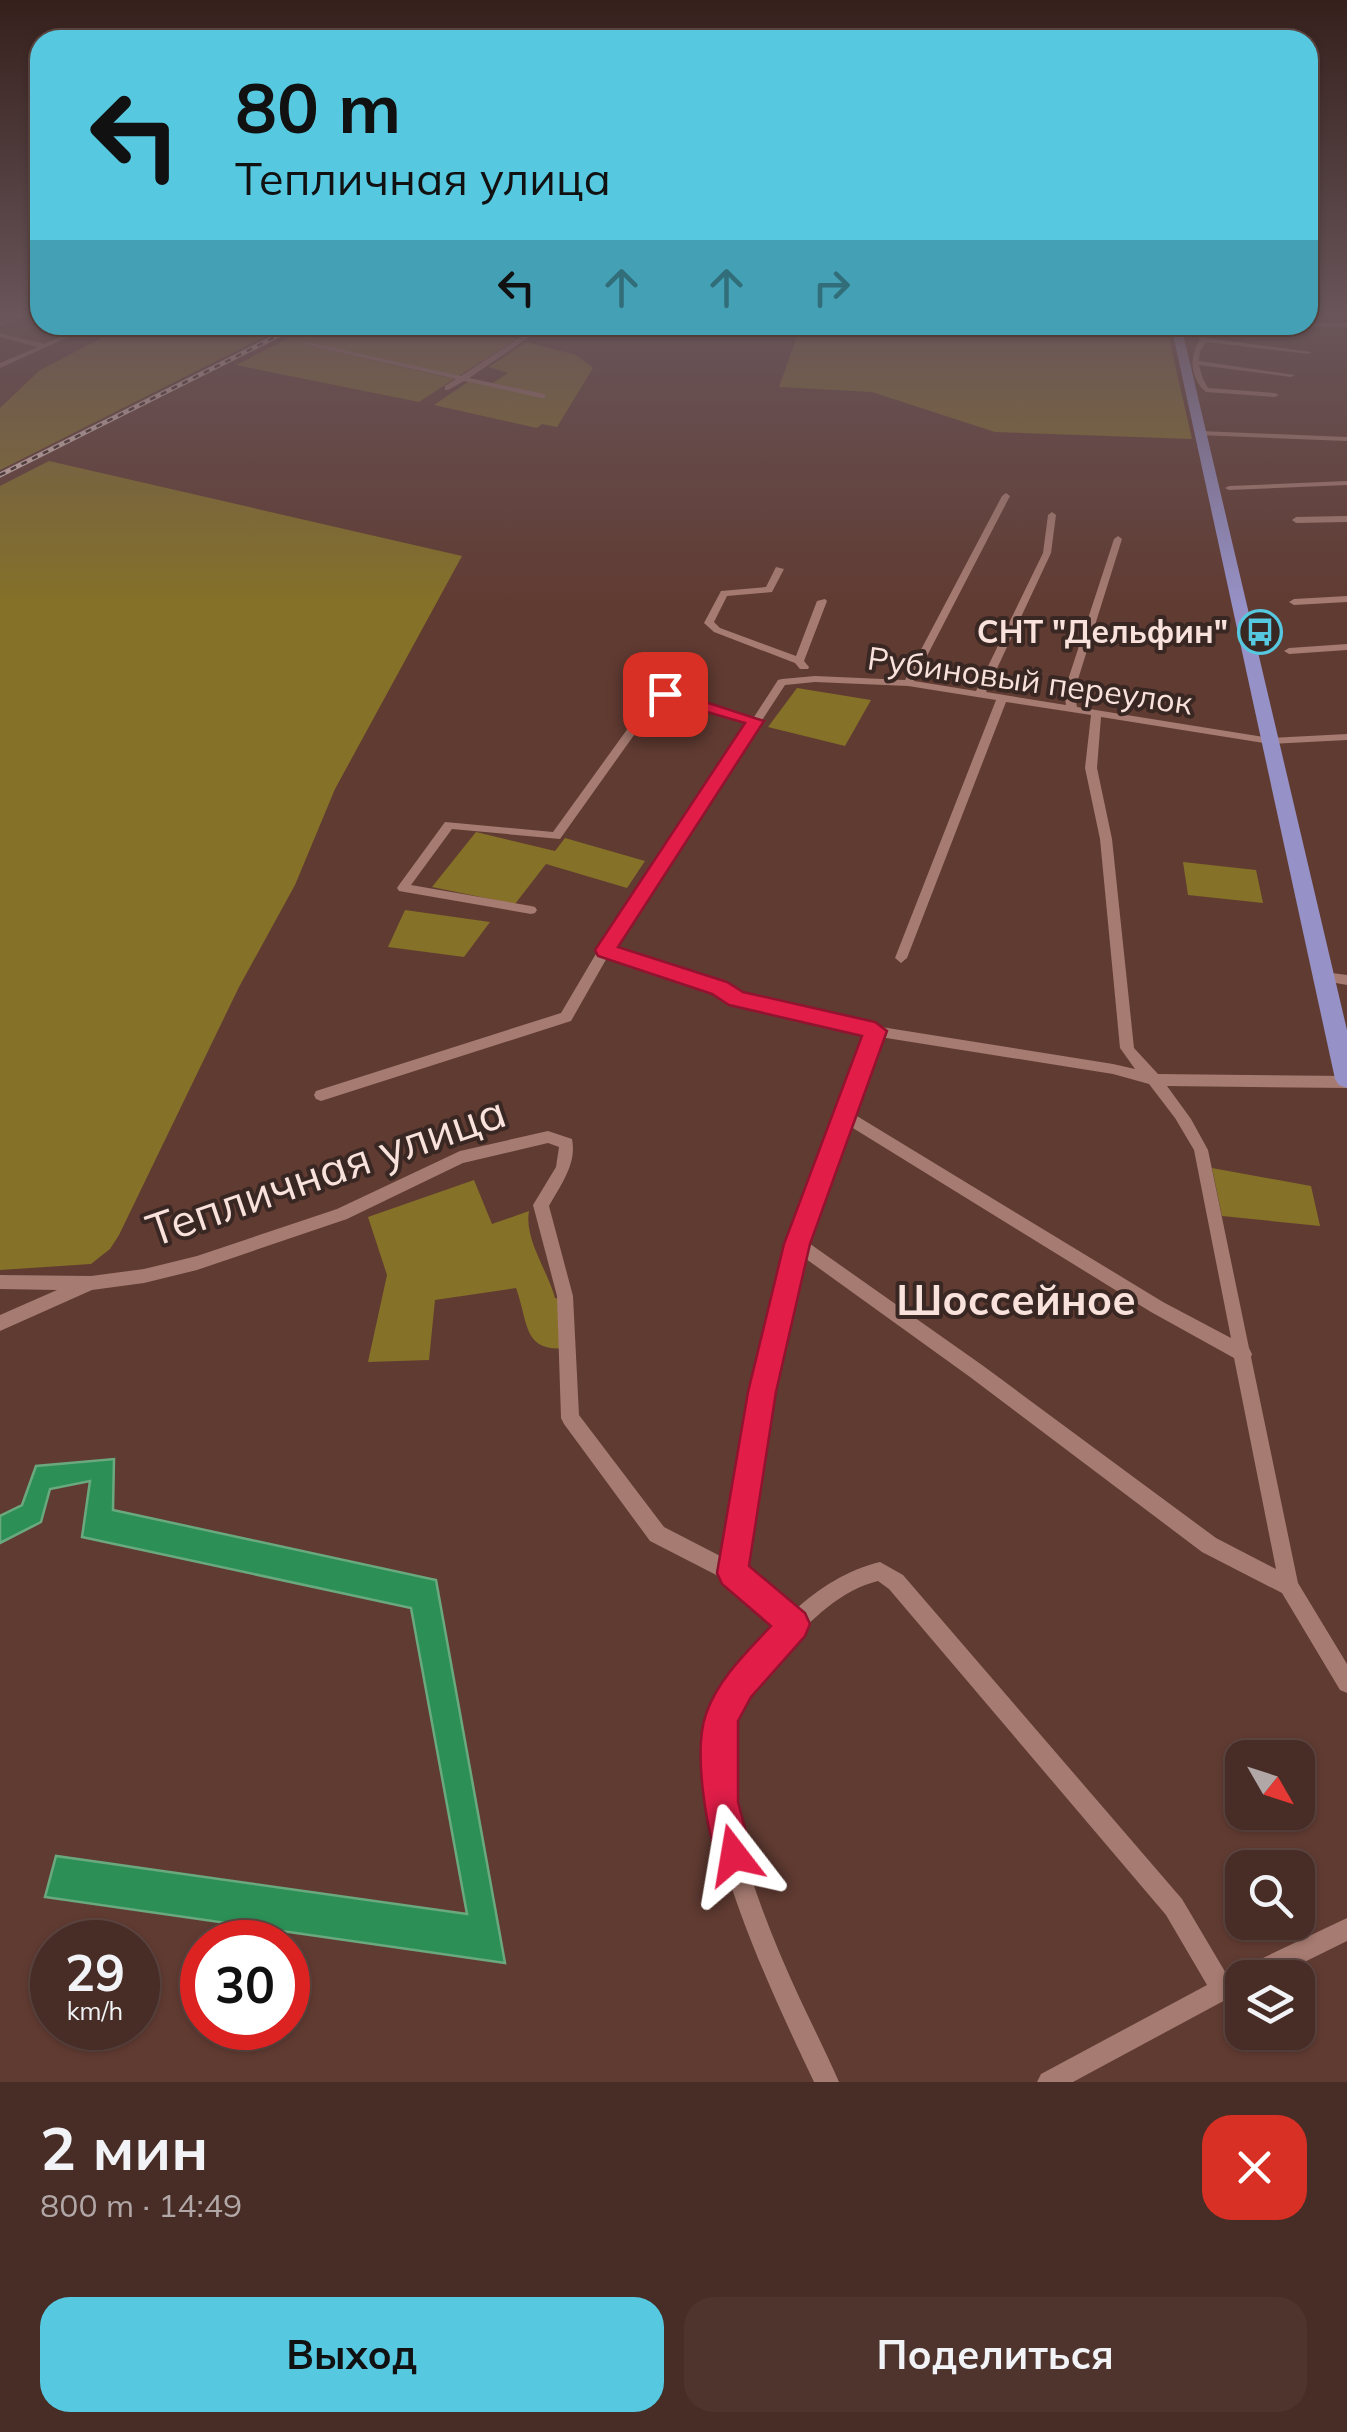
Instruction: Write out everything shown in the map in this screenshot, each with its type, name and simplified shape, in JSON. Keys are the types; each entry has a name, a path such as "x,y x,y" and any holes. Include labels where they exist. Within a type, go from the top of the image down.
{"main road":[{"path":"1195,409 1270,741 1336,978 1347,1080"}],"street":[{"path":"1201,433 1347,439"},
{"path":"1229,488 1347,482"},
{"path":"908,684 1006,496"},
{"path":"980,696 1047,554 1052,515"},
{"path":"1296,520 1347,520"},
{"path":"1072,711 1068,692 1118,539"},
{"path":"779,569 769,590 724,593 710,623 717,630 798,661 815,679"},
{"path":"1294,602 1347,598"},
{"path":"798,661 822,601"},
{"path":"1288,651 1347,647"},
{"name":"Рубиновый переулок","path":"755,721 782,682 815,679 908,684 1270,741 1347,737"},
{"path":"321,1095 566,1017 605,950 755,721 676,696 656,698 556,836 449,824 403,888 531,910"},
{"path":"901,958 1001,700"},
{"path":"1096,716 1091,768 1106,839 1127,1048 1202,1150 1289,1586 1347,1683"},
{"path":"605,950 719,988 736,999 875,1031 1113,1068 1154,1080 1347,1080"},
{"path":"733,1573 762,1392 797,1244 875,1031"},
{"path":"844,1116 1157,1307 1244,1354"},
{"name":"Тепличная улица","path":"91,1283 197,1263 342,1214 460,1158 548,1138 567,1143 562,1168 540,1205 566,1296 570,1418 657,1534 733,1573 794,1624"},
{"path":"797,1244 976,1370 1209,1545 1289,1586"},
{"path":"0,1282 91,1283"},
{"path":"0,1323 91,1283"},
{"path":"827,2082 773,1970 734,1855 720,1802 721,1718 740,1685 794,1624 862,1574 880,1571 896,1582 1225,1968"},
{"path":"1283,1960 1347,1929"},
{"path":"1050,2082 1225,1988"}],"shaded area":[{"path":"0,409 121,409 0,470"},
{"path":"453,409 568,409 557,427 542,424 537,428"},
{"path":"925,409 1185,409 1192,439 995,432"},
{"path":"49,461 462,556 335,789 295,885 239,987 110,1249 91,1264 0,1270 0,486"},
{"path":"797,688 871,700 845,746 768,727"},
{"path":"476,832 555,851 565,838 645,861 627,888 546,864 515,904 432,887"},
{"path":"1183,862 1256,870 1263,903 1188,895"},
{"path":"405,910 490,922 464,957 388,947"},
{"path":"1212,1168 1311,1186 1320,1226 1222,1216"},
{"path":"474,1180 492,1224 529,1211 533,1244 555,1298 563,1299 568,1348 542,1346 535,1340 516,1288 435,1300 429,1360 368,1362 387,1275 368,1217"},
{"path":"114,1459 113,1510 436,1580 505,1963 310,1935 310,1920 205,1920 45,1897 56,1856 467,1914 411,1608 82,1537 90,1481 50,1489 41,1522 0,1543 0,1516 22,1505 36,1466"}],"railway":[{"path":"0,475 131,409"}],"place":[{"name":"СНТ \"Дельфин\"","path":"1260,632"}],"district":[{"name":"Шоссейное","path":"1016,1300"}],"route":[{"path":"665,694 755,721 605,950 719,988 736,999 875,1031 797,1244 762,1392 733,1573 794,1624 740,1685 721,1718 720,1802 734,1855"}]}
